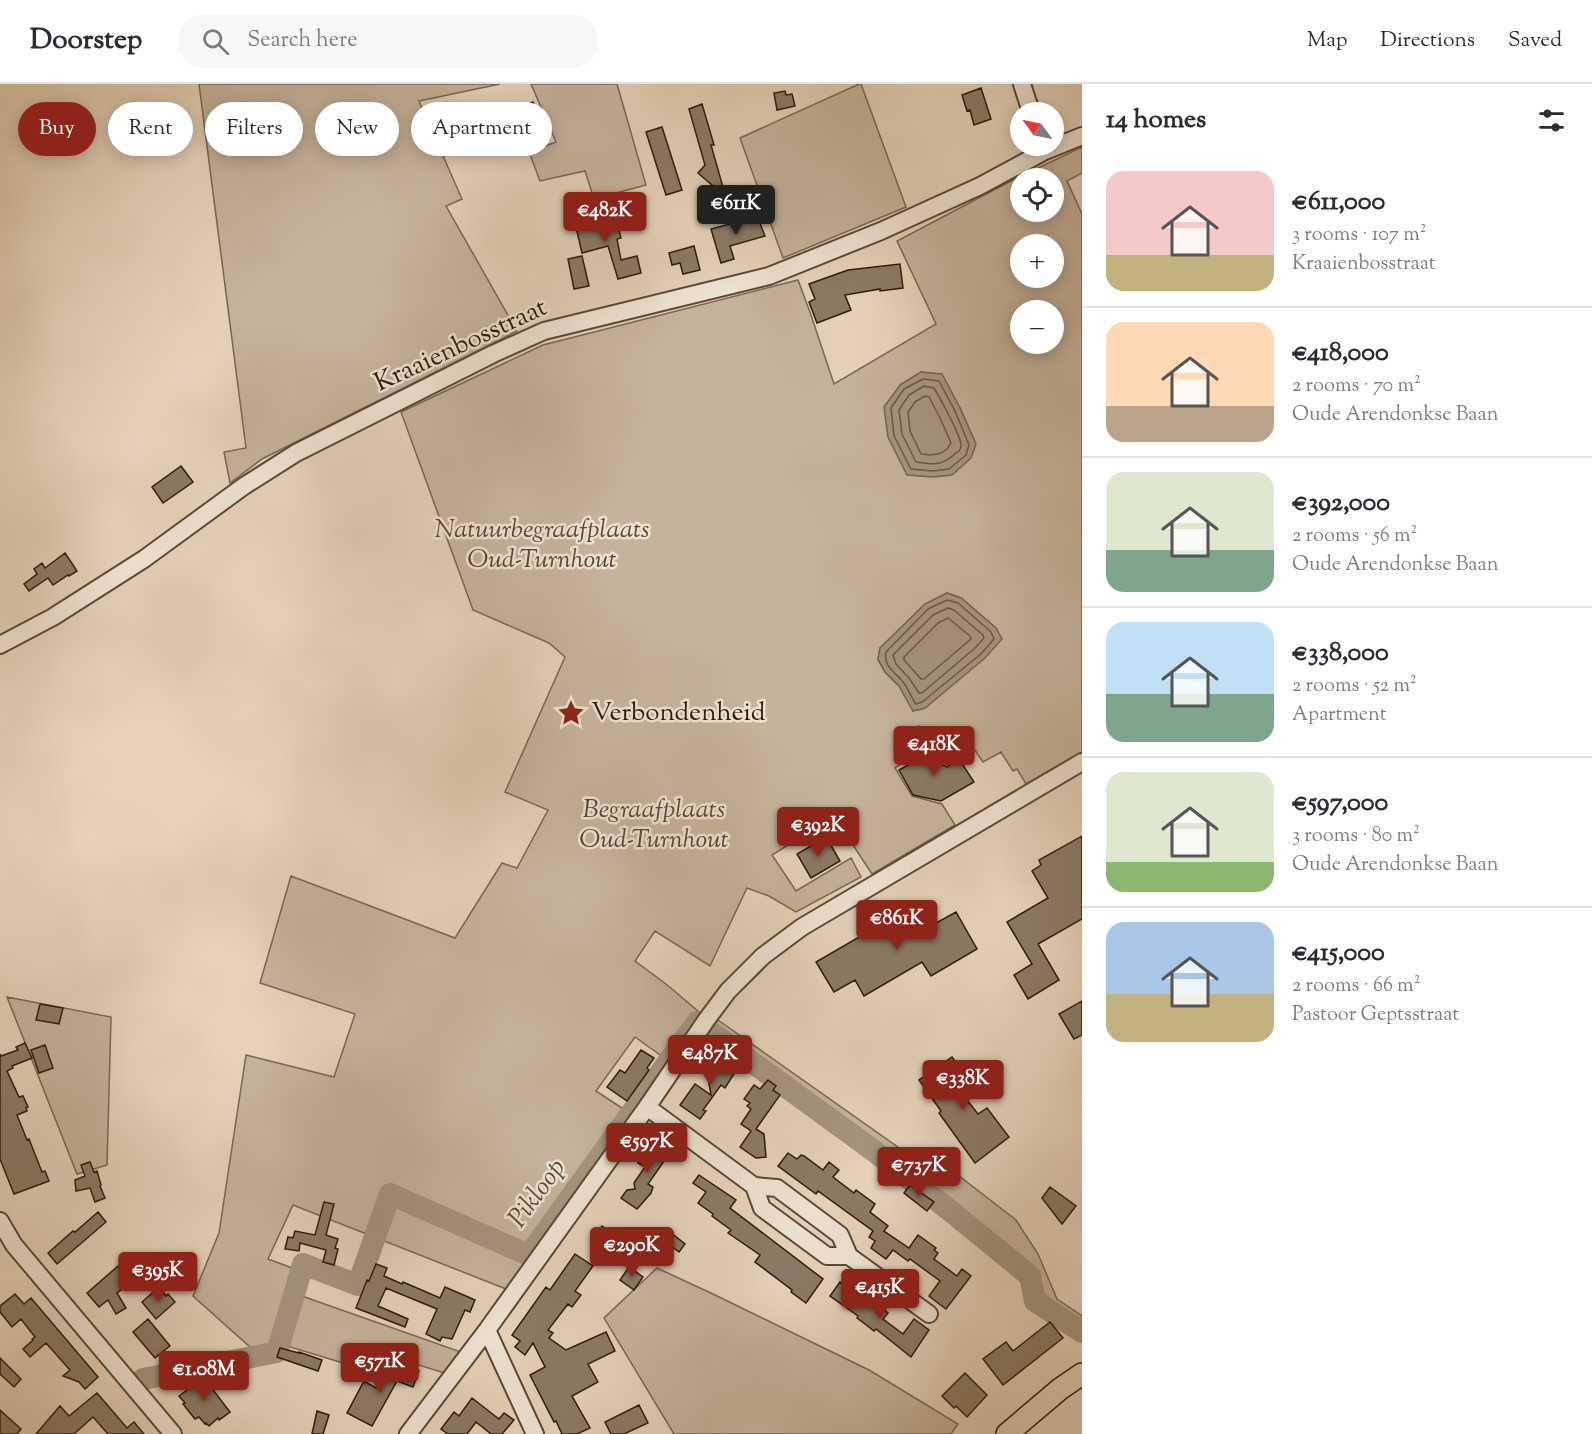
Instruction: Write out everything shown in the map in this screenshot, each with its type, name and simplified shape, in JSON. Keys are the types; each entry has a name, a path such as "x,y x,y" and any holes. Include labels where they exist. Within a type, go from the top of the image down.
{"main road":[{"path":"1007,1434 1060,1389 1082,1374"}],"street":[{"path":"1022,84 1028,102"},
{"name":"Kraaienbosstraat","path":"1064,142 1082,136"},
{"name":"Kraaienbosstraat","path":"0,645 53,617 144,559 244,486 296,453 493,354 544,331 769,276 881,231 980,186 1031,156"},
{"path":"408,1434 488,1330 728,991 764,956 802,927 1082,762"},
{"path":"647,1107 754,1186 777,1188 840,1236 849,1256 930,1314"},
{"path":"754,1186 762,1208 827,1256 849,1256"},
{"path":"0,1221 14,1245 173,1434"},
{"path":"488,1330 535,1434"}],"green space":[{"path":"199,84 500,84 411,102 411,156 443,156 462,199 446,206 517,331 262,459 230,483 224,452 246,448 208,156 303,156 303,102 205,102 205,130"},
{"path":"531,84 617,84 646,185 594,199 585,171 540,181 531,156 552,156 552,143 556,142 552,133 552,102 539,102"},
{"path":"861,84 906,207 783,258 740,138"},
{"path":"1082,147 1082,173 1067,181 1082,214 1082,752 1026,784 1017,769 1013,771 1001,752 983,762 972,746 961,745 948,736 927,734 919,726 894,746 904,762 895,768 912,796 942,804 955,825 872,874 834,816 772,855 796,891 851,858 861,877 796,912 769,896 747,888 710,966 655,931 635,961 699,1012 667,1060 635,1037 596,1091 628,1112 530,1245 525,1262 506,1289 293,1205 268,1259 306,1273 299,1295 461,1352 444,1373 371,1350 363,1369 274,1342 266,1352 250,1347 193,1296 219,1233 246,1055 334,1077 355,1014 260,983 291,876 455,938 502,863 517,868 548,810 505,792 565,657 549,643 473,610 401,412 543,345 798,280 834,384 936,324 897,241 1010,182 1010,222 1064,222 1064,168 1038,168","holes":["921,372 942,375 976,444 900,385","947,593 961,598 996,628 947,689 925,708 913,711 899,686 885,672 878,660 880,648 925,604"]},
{"path":"7,997 111,1017 107,1165 77,1174"},
{"path":"718,1020 949,1183 959,1176 1016,1220 1038,1254 1057,1299 1082,1316 1082,1332 1035,1301 1030,1276 874,1151 709,1031"},
{"path":"657,1268 869,1370 958,1424 951,1434 674,1434 604,1318"}],"water":[{"path":"921,372 942,374 976,444 971,458 952,475 933,477 907,475 888,437 884,407 900,385"},
{"path":"947,593 961,598 996,628 1002,639 985,658 925,708 913,711 899,686 885,672 878,659 880,648 925,604"}],"building":[{"path":"981,88 991,119 974,125 970,110 967,111 962,95"},
{"path":"785,91 786,95 792,94 795,106 777,110 774,93"},
{"path":"702,104 730,212 710,211 704,189 713,186 698,173 705,165 689,109"},
{"path":"662,127 682,190 666,195 646,132"},
{"path":"747,188 756,214 738,213"},
{"path":"582,207 587,226 612,220 613,224 617,223 621,238 617,239 621,260 637,256 641,273 618,279 608,246 582,253 572,210"},
{"path":"757,216 765,236 730,246 734,259 721,263 711,229"},
{"path":"694,246 700,270 683,274 680,263 672,265 669,253"},
{"path":"582,256 589,286 574,289 568,259"},
{"path":"900,264 903,288 845,295 851,310 817,323 809,302 815,299 809,284 848,270"},
{"path":"181,466 193,482 163,503 152,487"},
{"path":"65,553 77,571 53,585 48,578 29,591 24,584 37,574 34,569 42,563 45,568"},
{"path":"918,748 926,761 937,762 947,767 959,759 974,782 941,801 913,795 899,770 908,765 904,759 908,754"},
{"path":"1082,836 1082,919 1038,944 1059,980 1028,999 1014,975 1032,964 1007,922 1048,898 1032,871 1041,865 1039,860"},
{"path":"826,837 840,861 811,878 797,854"},
{"path":"916,904 929,927 956,912 977,949 931,976 922,962 864,996 855,980 834,992 816,962"},
{"path":"1082,1001 1082,1035 1074,1039 1059,1014"},
{"path":"40,1004 63,1008 59,1024 36,1020"},
{"path":"25,1043 32,1058 12,1066 13,1068 7,1071 19,1097 23,1096 28,1107 27,1111 17,1115 42,1172 45,1171 49,1181 14,1194 0,1159 0,1054 1,1056 18,1050 16,1047"},
{"path":"45,1045 53,1068 39,1073 31,1050"},
{"path":"641,1050 654,1058 647,1068 649,1070 627,1101 607,1087 620,1070 625,1073"},
{"path":"721,1053 739,1066 725,1088 721,1085 703,1110 706,1111 700,1119 680,1105 695,1084 711,1095 707,1072"},
{"path":"952,1057 973,1087 963,1095 978,1114 987,1108 1009,1137 975,1163 939,1113 941,1111 919,1080"},
{"path":"768,1080 776,1086 773,1090 780,1095 756,1129 764,1134 766,1157 756,1158 740,1147 751,1131 741,1124 751,1109 747,1106 750,1103 744,1099 754,1085 760,1089"},
{"path":"654,1140 671,1151 648,1184 653,1187 651,1193 637,1209 621,1198 627,1190 635,1189 634,1183 645,1167 638,1163"},
{"path":"788,1153 797,1159 801,1155 804,1156 823,1170 829,1162 839,1170 833,1177 854,1193 856,1190 875,1204 870,1212 888,1226 884,1231 909,1248 918,1235 936,1248 934,1250 938,1253 934,1259 957,1276 962,1269 971,1276 946,1309 929,1296 940,1281 910,1259 908,1261 893,1250 886,1259 871,1248 875,1241 869,1237 873,1231 818,1191 816,1194 778,1166"},
{"path":"90,1162 94,1172 97,1171 105,1198 95,1202 90,1188 76,1191 75,1180 85,1176 81,1165"},
{"path":"699,1175 736,1200 730,1208 823,1279 806,1303 755,1262 760,1255 728,1233 731,1230 698,1203 706,1192 693,1183"},
{"path":"910,1185 934,1202 927,1211 904,1193"},
{"path":"1050,1187 1076,1206 1062,1224 1042,1198"},
{"path":"324,1202 334,1204 326,1235 338,1239 334,1265 323,1262 326,1250 300,1243 299,1251 285,1249 288,1237 293,1238 295,1231 315,1235"},
{"path":"98,1212 106,1222 57,1264 48,1253"},
{"path":"602,1226 618,1237 626,1228 636,1236 623,1260 593,1238"},
{"path":"670,1232 685,1244 679,1252 663,1240"},
{"path":"133,1253 142,1263 121,1282 125,1287 117,1293 126,1308 116,1314 108,1300 99,1307 87,1293"},
{"path":"575,1254 593,1266 575,1291 581,1295 572,1307 568,1304 548,1330 553,1333 549,1338 566,1350 606,1332 615,1351 588,1364 598,1382 572,1396 590,1428 577,1434 562,1434 530,1375 545,1367 533,1343 525,1355 515,1347 520,1341 512,1335 546,1287 550,1290"},
{"path":"376,1264 387,1268 384,1276 440,1298 445,1287 475,1300 470,1312 465,1310 452,1339 442,1337 440,1341 426,1334 437,1309 386,1288 378,1306 408,1319 405,1327 356,1308"},
{"path":"629,1267 643,1277 634,1290 620,1280"},
{"path":"840,1282 866,1301 871,1301 888,1313 883,1319 903,1334 914,1319 929,1330 911,1357 830,1296"},
{"path":"159,1287 175,1302 156,1319 142,1302"},
{"path":"15,1294 24,1304 31,1298 98,1377 85,1389 79,1382 63,1376 70,1370 46,1343 30,1357 23,1349 35,1337 21,1319 12,1327 0,1312 0,1306"},
{"path":"148,1319 170,1346 155,1358 133,1332"},
{"path":"1050,1322 1063,1338 1003,1385 983,1359 1006,1342 1013,1351"},
{"path":"280,1348 322,1360 318,1371 277,1357"},
{"path":"0,1358 21,1379 14,1387 0,1374"},
{"path":"401,1364 419,1371 413,1387 397,1381 372,1426 347,1413 364,1381 376,1388 387,1368 398,1371"},
{"path":"965,1373 987,1395 967,1417 942,1396"},
{"path":"201,1374 230,1412 209,1426 199,1417 195,1419 179,1396 192,1386 190,1383"},
{"path":"97,1393 127,1428 134,1422 144,1434 108,1434 93,1417 74,1434 36,1434 60,1406 69,1416"},
{"path":"472,1398 499,1419 504,1413 514,1420 502,1434 491,1434 476,1422 467,1434 448,1434 441,1429 454,1412 459,1416"},
{"path":"639,1405 648,1423 624,1434 611,1434 605,1422"},
{"path":"0,1410 21,1429 17,1434 0,1434"},
{"path":"317,1411 329,1415 323,1434 312,1434"}],"waterway":[{"name":"Pikloop","path":"143,1379 277,1352 303,1264 358,1285 390,1194 529,1255 697,1022 874,1151 953,1213 1030,1276 1035,1301 1082,1332"}],"place":[{"name":"Verbondenheid","path":"571,713"}],"park label":[{"name":"Natuurbegraafplaats Oud-Turnhout","path":"542,544"},
{"name":"Begraafplaats Oud-Turnhout","path":"654,825"}]}
